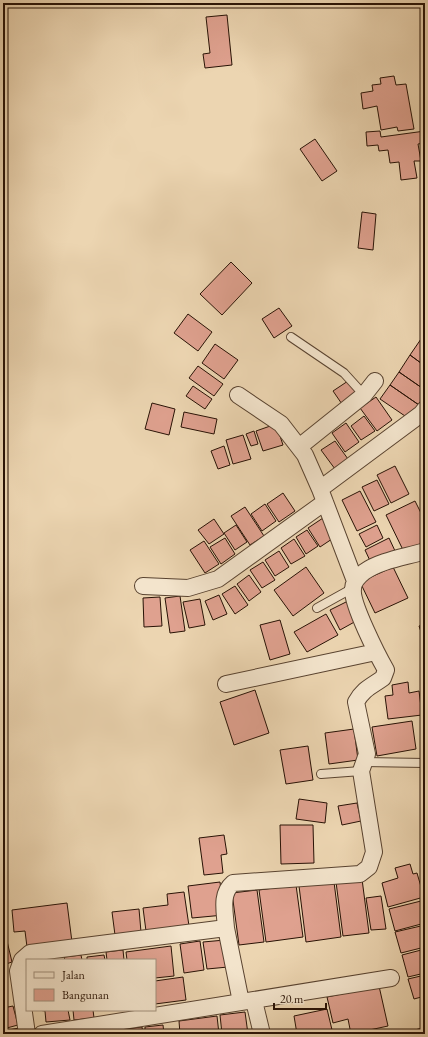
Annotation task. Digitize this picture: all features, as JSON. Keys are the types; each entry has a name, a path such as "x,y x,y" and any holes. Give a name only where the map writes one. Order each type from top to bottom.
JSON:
{"street":[{"path":"299,447 364,395 375,381"},
{"path":"238,395 281,424 305,455 322,496 354,584 353,599 376,652 386,670 385,675 380,680 368,687 356,702 367,754 363,767 374,852 373,860 369,867 360,874 233,883 228,887 224,895 226,928 248,1001 262,1034"},
{"path":"143,586 188,588 218,579 322,496 421,414 425,409"},
{"path":"354,584 364,572 375,566 425,551"},
{"path":"226,684 376,652"},
{"path":"27,1034 18,971 22,960 30,953 226,928"},
{"path":"42,1034 391,978"}],"lane":[{"path":"291,337 344,373 364,395"},
{"path":"317,608 354,584"},
{"path":"321,774 363,767 425,763"}],"building":[{"path":"227,15 232,65 205,68 203,54 210,53 206,17"},
{"path":"394,76 396,85 406,84 414,129 398,131 397,127 381,130 377,106 363,109 361,93 373,91 372,85 381,84 380,78"},
{"path":"380,131 381,137 425,131 425,143 418,144 421,161 414,161 417,178 401,180 399,162 390,163 388,150 379,151 378,145 367,146 366,132"},
{"path":"315,139 337,171 322,181 300,149"},
{"path":"362,212 376,214 373,250 358,248"},
{"path":"231,262 252,283 222,315 200,294"},
{"path":"279,308 292,326 274,338 262,319"},
{"path":"188,314 212,332 198,351 174,333"},
{"path":"421,339 425,342 425,366 410,355"},
{"path":"215,344 238,360 224,379 202,363"},
{"path":"410,355 425,366 425,390 399,372"},
{"path":"198,366 223,384 214,396 189,378"},
{"path":"399,372 425,390 425,397 419,405 390,385"},
{"path":"348,381 359,397 344,407 333,391"},
{"path":"390,385 419,405 405,416 380,399"},
{"path":"193,386 212,399 205,409 186,396"},
{"path":"376,397 392,420 377,431 360,408"},
{"path":"152,403 175,409 169,435 145,429"},
{"path":"184,412 217,419 214,434 181,427"},
{"path":"364,416 375,431 361,440 351,426"},
{"path":"346,423 359,442 345,452 332,433"},
{"path":"276,424 283,445 263,451 256,431"},
{"path":"254,431 258,444 251,446 246,434"},
{"path":"243,435 251,459 233,464 226,440"},
{"path":"335,441 348,459 335,469 321,450"},
{"path":"224,446 230,465 218,469 211,451"},
{"path":"395,466 409,494 391,503 377,475"},
{"path":"377,480 389,504 374,511 362,487"},
{"path":"360,491 376,522 357,531 342,500"},
{"path":"283,493 295,511 279,522 267,504"},
{"path":"415,501 425,521 425,542 404,552 386,515"},
{"path":"265,504 276,521 262,531 251,514"},
{"path":"245,507 264,536 250,545 231,516"},
{"path":"323,518 335,537 320,547 308,528"},
{"path":"214,519 224,534 209,544 198,530"},
{"path":"236,525 247,542 235,550 224,533"},
{"path":"377,525 383,538 366,547 359,534"},
{"path":"307,530 318,546 306,554 296,537"},
{"path":"225,538 235,554 221,564 210,547"},
{"path":"389,538 396,553 372,565 365,550"},
{"path":"294,539 305,556 291,564 281,548"},
{"path":"204,541 219,564 205,573 190,550"},
{"path":"279,551 289,567 275,576 265,560"},
{"path":"263,562 275,580 262,588 250,570"},
{"path":"306,567 324,593 293,616 274,590"},
{"path":"393,567 408,598 375,613 360,582"},
{"path":"249,575 261,592 249,601 237,584"},
{"path":"235,586 248,605 235,614 222,594"},
{"path":"219,595 227,614 213,620 205,601"},
{"path":"180,596 185,631 170,633 165,598"},
{"path":"160,597 162,626 144,627 143,598"},
{"path":"200,599 205,625 189,628 183,602"},
{"path":"348,601 358,620 340,630 330,610"},
{"path":"326,614 338,635 307,652 294,632"},
{"path":"280,620 290,654 270,660 260,625"},
{"path":"425,624 425,644 419,626"},
{"path":"408,682 409,693 419,691 422,715 388,719 385,696 393,695 392,685"},
{"path":"255,690 269,733 234,745 220,702"},
{"path":"412,721 416,749 377,756 372,727"},
{"path":"354,729 358,760 329,764 325,733"},
{"path":"308,746 313,780 286,784 280,750"},
{"path":"299,799 327,803 325,823 296,819"},
{"path":"357,803 361,821 342,825 338,806"},
{"path":"280,825 313,825 314,863 281,864"},
{"path":"224,835 227,854 221,855 223,873 204,875 199,838"},
{"path":"410,864 413,874 417,873 424,897 388,907 382,883 398,878 395,868"},
{"path":"362,879 369,933 343,936 336,882"},
{"path":"220,882 224,915 192,918 188,886"},
{"path":"334,882 341,937 306,942 299,886"},
{"path":"296,885 303,937 266,942 259,890"},
{"path":"257,890 264,942 239,945 232,893"},
{"path":"184,892 189,926 146,931 143,908 168,905 167,894"},
{"path":"381,896 386,929 371,930 366,898"},
{"path":"425,900 425,923 395,931 389,909"},
{"path":"67,903 72,942 27,947 25,931 14,932 12,910"},
{"path":"139,909 141,932 115,935 112,912"},
{"path":"425,925 425,947 401,953 395,932"},
{"path":"225,940 228,967 207,969 203,942"},
{"path":"7,941 12,962 3,965 3,942"},
{"path":"200,941 204,970 184,973 180,944"},
{"path":"171,946 174,976 156,978 156,959 127,959 126,952"},
{"path":"425,949 425,973 408,977 402,955"},
{"path":"123,950 124,959 107,959 106,952"},
{"path":"81,955 82,959 65,959 64,957"},
{"path":"104,955 105,959 87,959 87,957"},
{"path":"425,975 425,996 414,999 408,979"},
{"path":"183,977 186,1000 156,1004 156,981"},
{"path":"379,986 388,1026 351,1034 348,1019 333,1023 327,997"},
{"path":"13,1006 18,1025 3,1029 3,1008"},
{"path":"327,1009 333,1034 297,1034 294,1016"},
{"path":"45,1011 68,1011 70,1020 46,1022"},
{"path":"73,1011 93,1011 94,1018 74,1020"},
{"path":"245,1012 248,1034 222,1034 220,1015"},
{"path":"217,1016 219,1034 180,1034 179,1021"},
{"path":"163,1025 164,1034 145,1034 145,1027"},
{"path":"142,1027 143,1034 123,1034 123,1029"},
{"path":"425,1027 425,1034 416,1034 415,1030"},
{"path":"19,1028 20,1034 3,1034 3,1031"},
{"path":"120,1030 121,1034 97,1034 97,1033"},
{"path":"177,1030 178,1034 166,1034 166,1031"}]}
